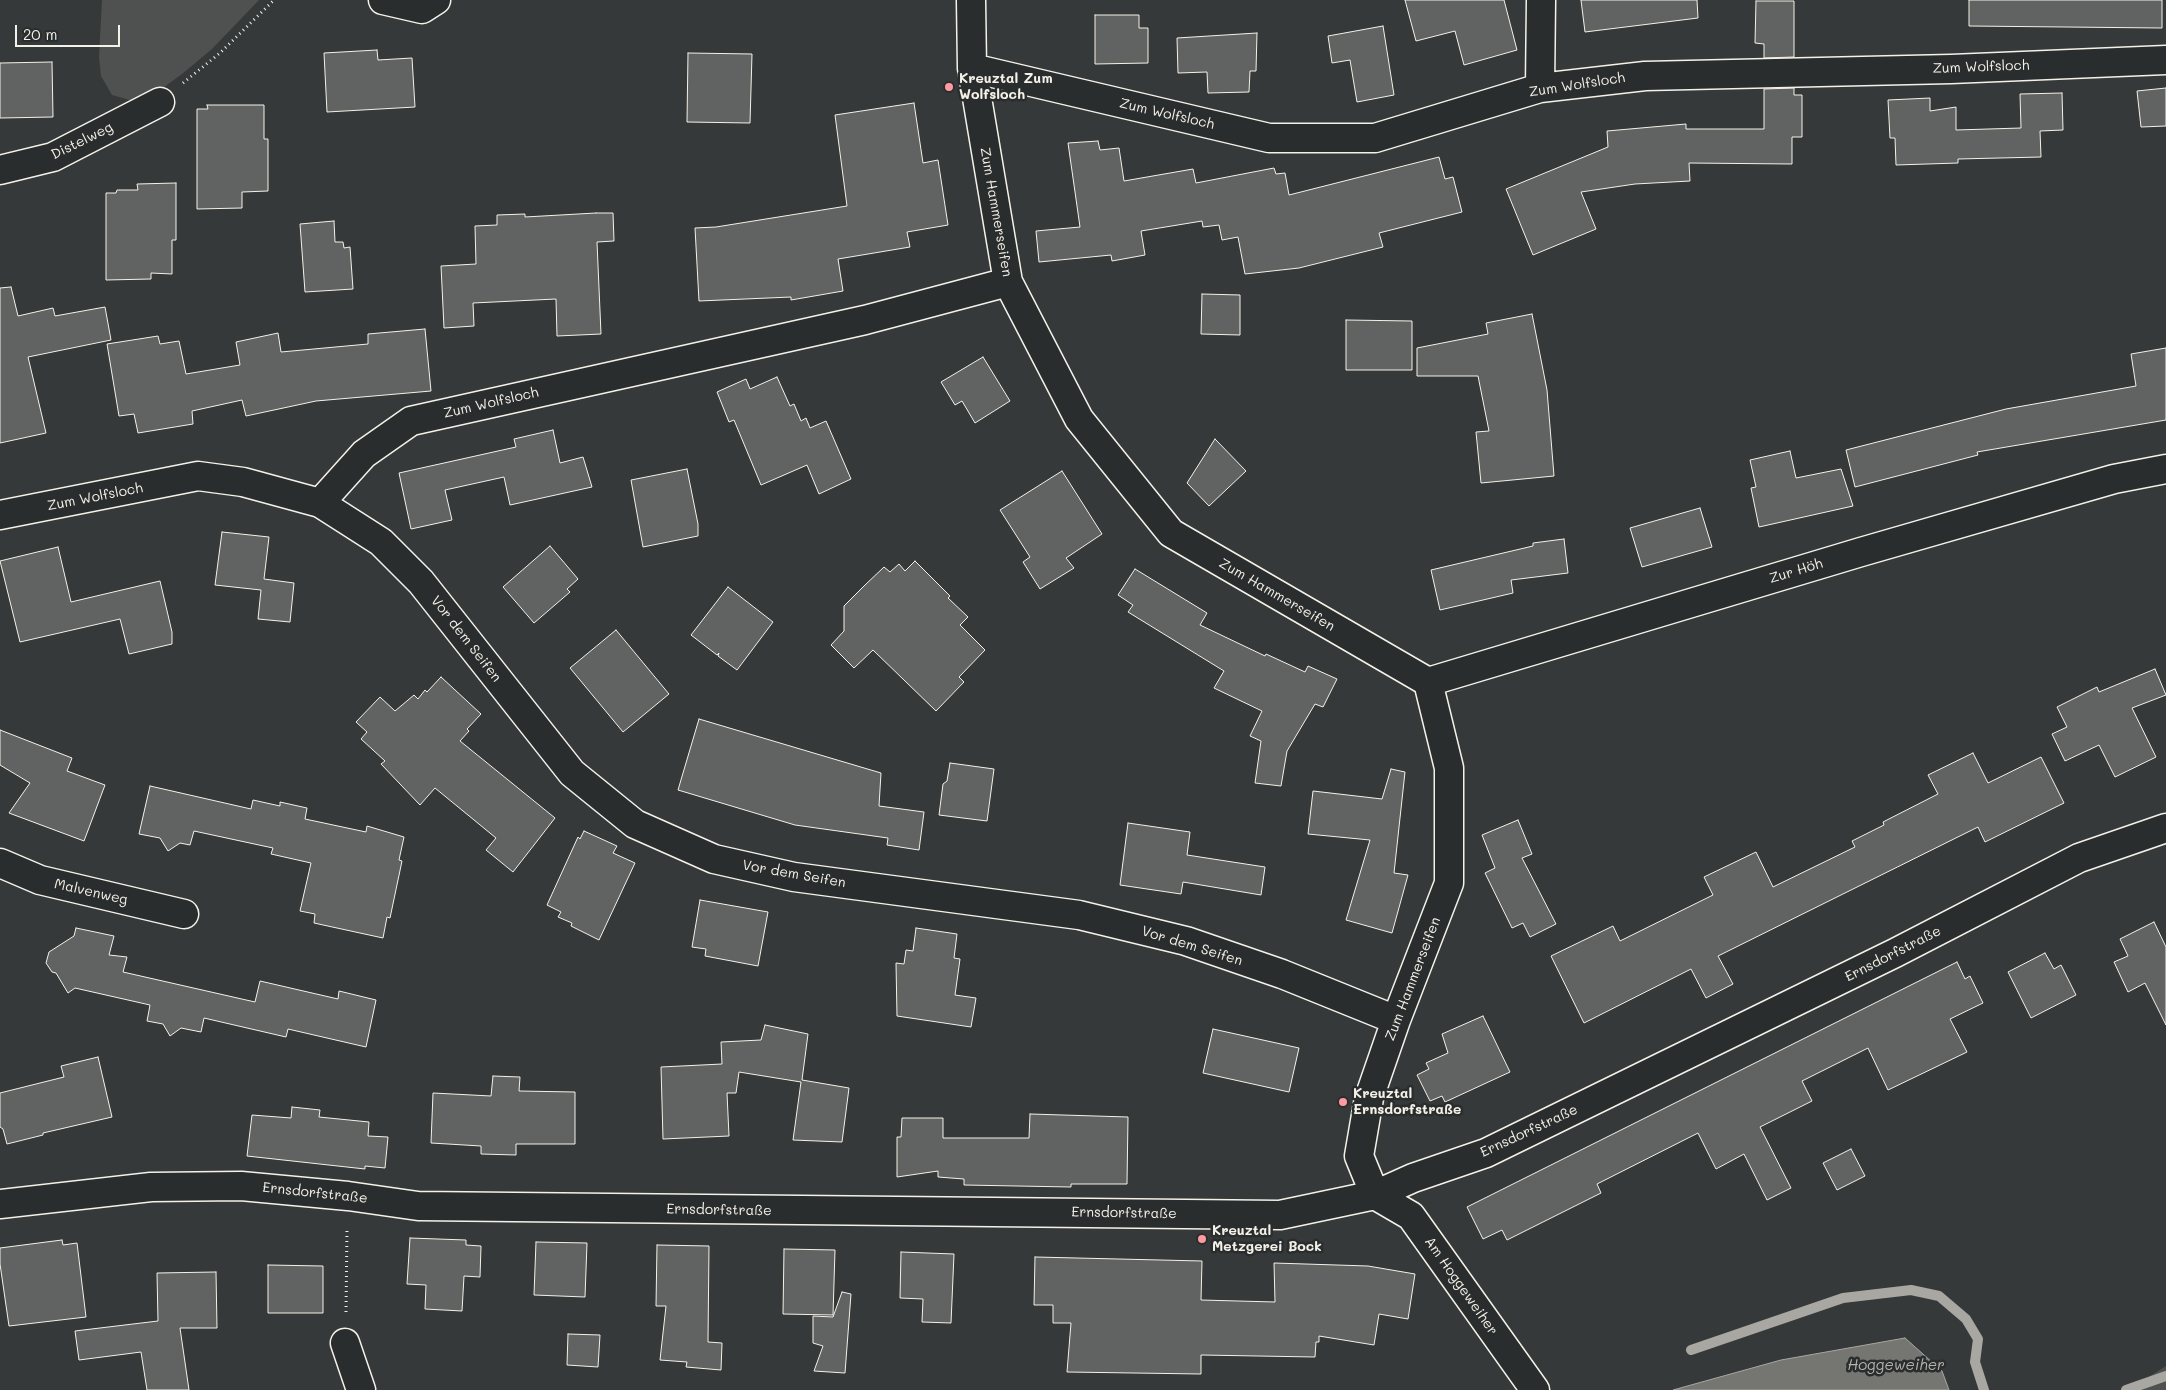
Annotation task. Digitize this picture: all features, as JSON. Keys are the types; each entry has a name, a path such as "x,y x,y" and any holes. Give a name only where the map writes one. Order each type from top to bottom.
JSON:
{"street":[{"path":"383,0 422,9 436,0"},
{"name":"Zum Hammerseifen","path":"971,0 972,68 1008,282 1079,418 1171,533 1428,682 1449,768 1449,883 1396,1020 1369,1098 1359,1156 1375,1195"},
{"path":"1540,88 1541,0"},
{"name":"Zum Wolfsloch","path":"972,68 1269,138 1375,138 1540,88 1645,76 1951,69 2166,60"},
{"name":"Distelweg","path":"0,170 53,157 160,102"},
{"name":"Zum Wolfsloch","path":"0,515 198,476 243,482 320,503 364,454 411,421 865,320 1008,282"},
{"name":"Zur Höh","path":"1428,682 1898,541 2114,479 2166,469"},
{"name":"Vor dem Seifen","path":"320,503 381,542 421,582 572,773 635,824 714,859 794,877 1079,915 1186,940 1282,974 1396,1020"},
{"name":"Ernsdorfstraße","path":"0,1204 150,1186 241,1186 348,1196 418,1206 486,1208 1280,1215 1375,1195 1413,1178 1486,1153 1895,953 2079,858 2166,828"},
{"name":"Malvenweg","path":"0,863 40,880 184,914"},
{"name":"Am Hoggeweiher","path":"1375,1195 1411,1216 1535,1390"},
{"path":"345,1342 361,1390"}],"path":[{"path":"160,102 220,53 274,0"},
{"path":"345,1342 348,1196"}],"shaded area":[{"path":"102,0 259,0 212,49 182,74 152,96 133,101 112,95 101,76 99,57"},
{"path":"2166,1366 2166,1390 2128,1390"}],"water":[{"name":"Hoggeweiher","path":"1905,1338 1942,1371 1949,1390 1673,1390 1781,1360"}],"building":[{"path":"1405,0 1504,0 1517,50 1464,65 1455,31 1416,41"},
{"path":"1581,0 1697,0 1698,18 1585,32"},
{"path":"1969,0 2162,0 2162,28 1969,26"},
{"path":"1756,1 1794,1 1794,57 1764,58 1764,44 1755,43"},
{"path":"1095,15 1139,15 1139,28 1148,28 1148,63 1095,64"},
{"path":"1383,26 1394,95 1357,102 1350,60 1332,63 1328,36"},
{"path":"1257,33 1256,71 1250,71 1249,92 1208,93 1207,72 1178,73 1177,38"},
{"path":"377,50 378,60 412,58 415,107 327,112 324,53"},
{"path":"688,53 752,54 750,123 687,122"},
{"path":"52,62 53,117 0,118 0,63"},
{"path":"1794,88 1794,95 1802,95 1802,137 1792,137 1792,164 1689,163 1690,181 1635,184 1581,192 1596,229 1533,255 1506,189 1608,147 1607,131 1686,124 1686,129 1764,129 1764,89"},
{"path":"2166,88 2166,126 2141,127 2137,91"},
{"path":"2062,93 2063,130 2040,131 2041,157 1958,159 1958,163 1896,165 1895,138 1890,138 1888,100 1930,98 1930,111 1956,107 1956,130 2021,128 2020,94"},
{"path":"914,103 923,163 938,160 948,225 907,232 910,247 838,259 843,291 791,300 791,297 699,301 695,228 716,227 847,206 835,115"},
{"path":"207,105 264,105 264,139 268,139 268,191 242,192 242,208 197,209 197,109 208,109"},
{"path":"1098,141 1100,150 1119,148 1124,181 1193,169 1196,183 1274,168 1276,174 1285,173 1289,195 1439,157 1445,179 1453,177 1462,212 1379,233 1383,247 1299,268 1245,274 1238,237 1222,240 1219,225 1203,227 1202,221 1141,231 1145,255 1112,261 1111,255 1039,262 1036,231 1080,227 1068,143"},
{"path":"176,183 176,240 172,240 172,274 151,273 151,279 106,280 106,193 116,193 117,190 138,190 137,184"},
{"path":"613,213 614,241 597,242 601,334 557,336 556,299 473,303 474,326 444,328 441,266 476,264 475,226 497,225 497,215 525,214 525,217"},
{"path":"334,221 335,242 343,242 344,248 350,247 353,289 305,292 300,224"},
{"path":"11,287 18,316 53,308 55,316 105,307 111,340 28,357 46,433 0,443 0,288"},
{"path":"1202,294 1240,295 1240,335 1201,334"},
{"path":"1532,314 1547,390 1554,476 1481,483 1476,432 1489,431 1478,376 1417,376 1417,348 1488,334 1486,323"},
{"path":"1346,320 1412,321 1412,370 1346,370"},
{"path":"425,329 431,391 316,401 246,416 242,400 192,411 193,424 138,433 134,414 119,416 107,344 158,336 160,344 179,341 186,374 240,365 236,342 278,333 281,352 368,344 368,334"},
{"path":"2166,348 2166,420 1977,452 1978,455 1855,487 1846,450 2006,409 2136,386 2131,354"},
{"path":"983,357 1010,401 975,423 962,401 955,405 941,382"},
{"path":"777,377 790,406 794,404 801,421 806,418 810,428 826,421 851,479 819,494 807,465 761,485 734,420 729,422 717,392 746,379 750,389"},
{"path":"553,430 560,463 583,457 592,487 510,505 504,477 445,490 452,520 411,529 399,473 516,447 514,439"},
{"path":"1215,439 1246,471 1209,506 1187,483"},
{"path":"1790,451 1796,478 1841,469 1853,506 1759,527 1751,488 1756,487 1750,460"},
{"path":"687,469 698,524 698,536 643,547 631,480"},
{"path":"1062,471 1102,534 1066,558 1074,568 1040,589 1023,562 1030,557 1000,510"},
{"path":"1700,508 1712,547 1642,567 1630,528"},
{"path":"222,532 269,537 264,579 294,583 290,622 258,619 261,590 215,585"},
{"path":"1564,539 1568,573 1511,580 1513,593 1440,610 1431,570 1533,546 1533,543"},
{"path":"550,546 578,579 567,589 570,592 534,623 503,587"},
{"path":"58,547 71,602 160,581 172,632 172,644 129,654 120,619 20,642 0,561"},
{"path":"915,561 968,617 960,625 985,650 959,677 964,682 936,711 873,650 854,668 831,645 844,631 844,606 864,586 884,567 890,572 899,564 905,571"},
{"path":"1135,569 1207,613 1200,625 1265,656 1266,654 1305,672 1308,666 1337,679 1323,707 1315,704 1287,751 1281,786 1255,783 1261,741 1250,736 1262,711 1214,688 1224,671 1128,612 1133,605 1118,595"},
{"path":"728,587 773,622 737,670 718,656 719,653 717,655 691,635"},
{"path":"616,630 669,694 623,732 570,668"},
{"path":"2155,669 2166,695 2132,708 2156,757 2115,777 2099,745 2065,761 2052,734 2067,727 2057,707 2097,687 2099,692"},
{"path":"441,677 481,714 467,729 469,731 460,741 555,818 513,872 486,850 496,838 435,788 420,805 381,764 385,761 361,739 367,732 356,722 380,697 395,711 414,695 418,699 425,690 427,692"},
{"path":"699,719 881,773 879,806 924,812 919,850 887,845 888,838 795,825 678,790"},
{"path":"0,730 72,758 67,771 105,785 84,841 9,813 30,783 0,765"},
{"path":"1973,753 1988,783 2041,757 2064,803 1985,842 1978,827 1718,956 1733,984 1706,998 1691,969 1584,1023 1551,956 1613,926 1620,941 1713,895 1704,877 1756,852 1773,887 1855,847 1852,841 1884,825 1883,822 1938,794 1928,775"},
{"path":"950,763 994,769 987,821 939,815 943,784 947,781"},
{"path":"1391,769 1405,772 1394,873 1408,875 1392,933 1346,920 1370,840 1308,834 1313,791 1382,799"},
{"path":"150,786 251,809 253,800 280,806 280,802 307,808 305,819 366,832 367,826 404,837 399,860 402,861 390,918 387,917 383,938 314,923 315,914 300,911 311,863 271,854 273,848 194,831 190,845 180,843 168,851 160,838 139,834"},
{"path":"1518,820 1532,854 1522,858 1556,924 1530,937 1523,923 1512,928 1485,873 1495,868 1482,835"},
{"path":"1128,823 1190,832 1187,855 1265,867 1261,895 1183,882 1181,894 1120,885"},
{"path":"584,831 617,846 613,853 635,863 599,940 571,926 572,923 558,917 561,912 547,905 578,837 580,839"},
{"path":"700,900 768,912 758,966 705,956 706,949 692,947"},
{"path":"2154,922 2166,947 2166,1025 2145,983 2128,992 2114,962 2128,956 2120,939"},
{"path":"76,928 114,936 109,955 127,957 123,972 255,1002 260,981 338,999 339,991 376,1000 366,1047 288,1029 286,1037 204,1018 201,1032 181,1028 170,1036 163,1024 147,1021 150,1005 75,988 68,993 56,973 52,972 46,963 49,952 74,936"},
{"path":"916,928 957,934 954,958 960,959 955,995 976,998 971,1027 897,1016 896,963 904,964 906,950 913,951"},
{"path":"2045,953 2054,969 2061,965 2076,995 2031,1018 2008,972"},
{"path":"1957,962 1965,979 1970,976 1983,1003 1950,1019 1967,1052 1888,1090 1868,1048 1802,1081 1812,1101 1760,1127 1791,1188 1767,1200 1744,1154 1716,1169 1698,1133 1597,1184 1601,1193 1507,1240 1502,1230 1483,1239 1467,1207"},
{"path":"1483,1016 1510,1072 1445,1102 1442,1096 1430,1101 1417,1075 1429,1069 1426,1063 1448,1053 1442,1034"},
{"path":"765,1025 808,1034 802,1080 849,1088 842,1142 793,1140 801,1082 739,1072 736,1093 727,1093 729,1136 663,1139 661,1067 722,1064 721,1042 761,1040"},
{"path":"1213,1029 1299,1048 1289,1092 1203,1073"},
{"path":"98,1057 112,1117 43,1133 43,1135 7,1144 3,1129 0,1127 0,1093 64,1077 61,1066"},
{"path":"493,1076 520,1077 519,1091 575,1092 575,1144 516,1144 516,1155 481,1154 481,1146 431,1143 433,1093 491,1096"},
{"path":"292,1107 320,1110 319,1117 369,1122 368,1136 388,1137 385,1168 365,1166 365,1169 247,1156 252,1115 291,1118"},
{"path":"1030,1114 1128,1117 1127,1184 1071,1184 1071,1187 964,1185 964,1179 938,1177 938,1171 897,1177 897,1137 901,1137 902,1118 943,1118 943,1138 1029,1138"},
{"path":"1851,1149 1865,1176 1837,1190 1823,1163"},
{"path":"410,1238 466,1240 466,1245 481,1246 480,1277 464,1276 462,1311 425,1309 426,1285 407,1284"},
{"path":"62,1240 63,1245 77,1243 86,1317 9,1326 0,1264 0,1248"},
{"path":"536,1242 587,1243 585,1297 534,1295"},
{"path":"657,1245 709,1246 708,1342 722,1343 721,1370 686,1367 687,1362 660,1360 666,1306 656,1306"},
{"path":"784,1249 835,1250 833,1315 783,1314"},
{"path":"901,1252 954,1254 951,1323 922,1322 923,1299 900,1298"},
{"path":"1035,1257 1202,1261 1201,1300 1275,1302 1274,1263 1368,1266 1415,1274 1408,1319 1379,1314 1374,1345 1319,1336 1319,1342 1316,1342 1315,1357 1201,1355 1201,1374 1067,1372 1071,1323 1053,1323 1053,1305 1034,1305"},
{"path":"268,1265 323,1266 323,1313 268,1313"},
{"path":"216,1272 217,1328 180,1328 189,1390 147,1390 141,1352 79,1360 75,1331 158,1321 157,1273"},
{"path":"842,1292 851,1294 845,1373 814,1371 823,1346 813,1343 813,1316 833,1317"},
{"path":"568,1334 600,1335 598,1367 567,1365"}],"waterway":[{"path":"1691,1350 1843,1298 1911,1290 1939,1296 1966,1319 1978,1339 1975,1362 1984,1390"},
{"path":"2126,1390 2166,1376"}],"place":[{"name":"Kreuztal Zum Wolfsloch","path":"949,87"},
{"name":"Kreuztal Ernsdorfstraße","path":"1343,1102"},
{"name":"Kreuztal Metzgerei Bock","path":"1202,1239"}]}
